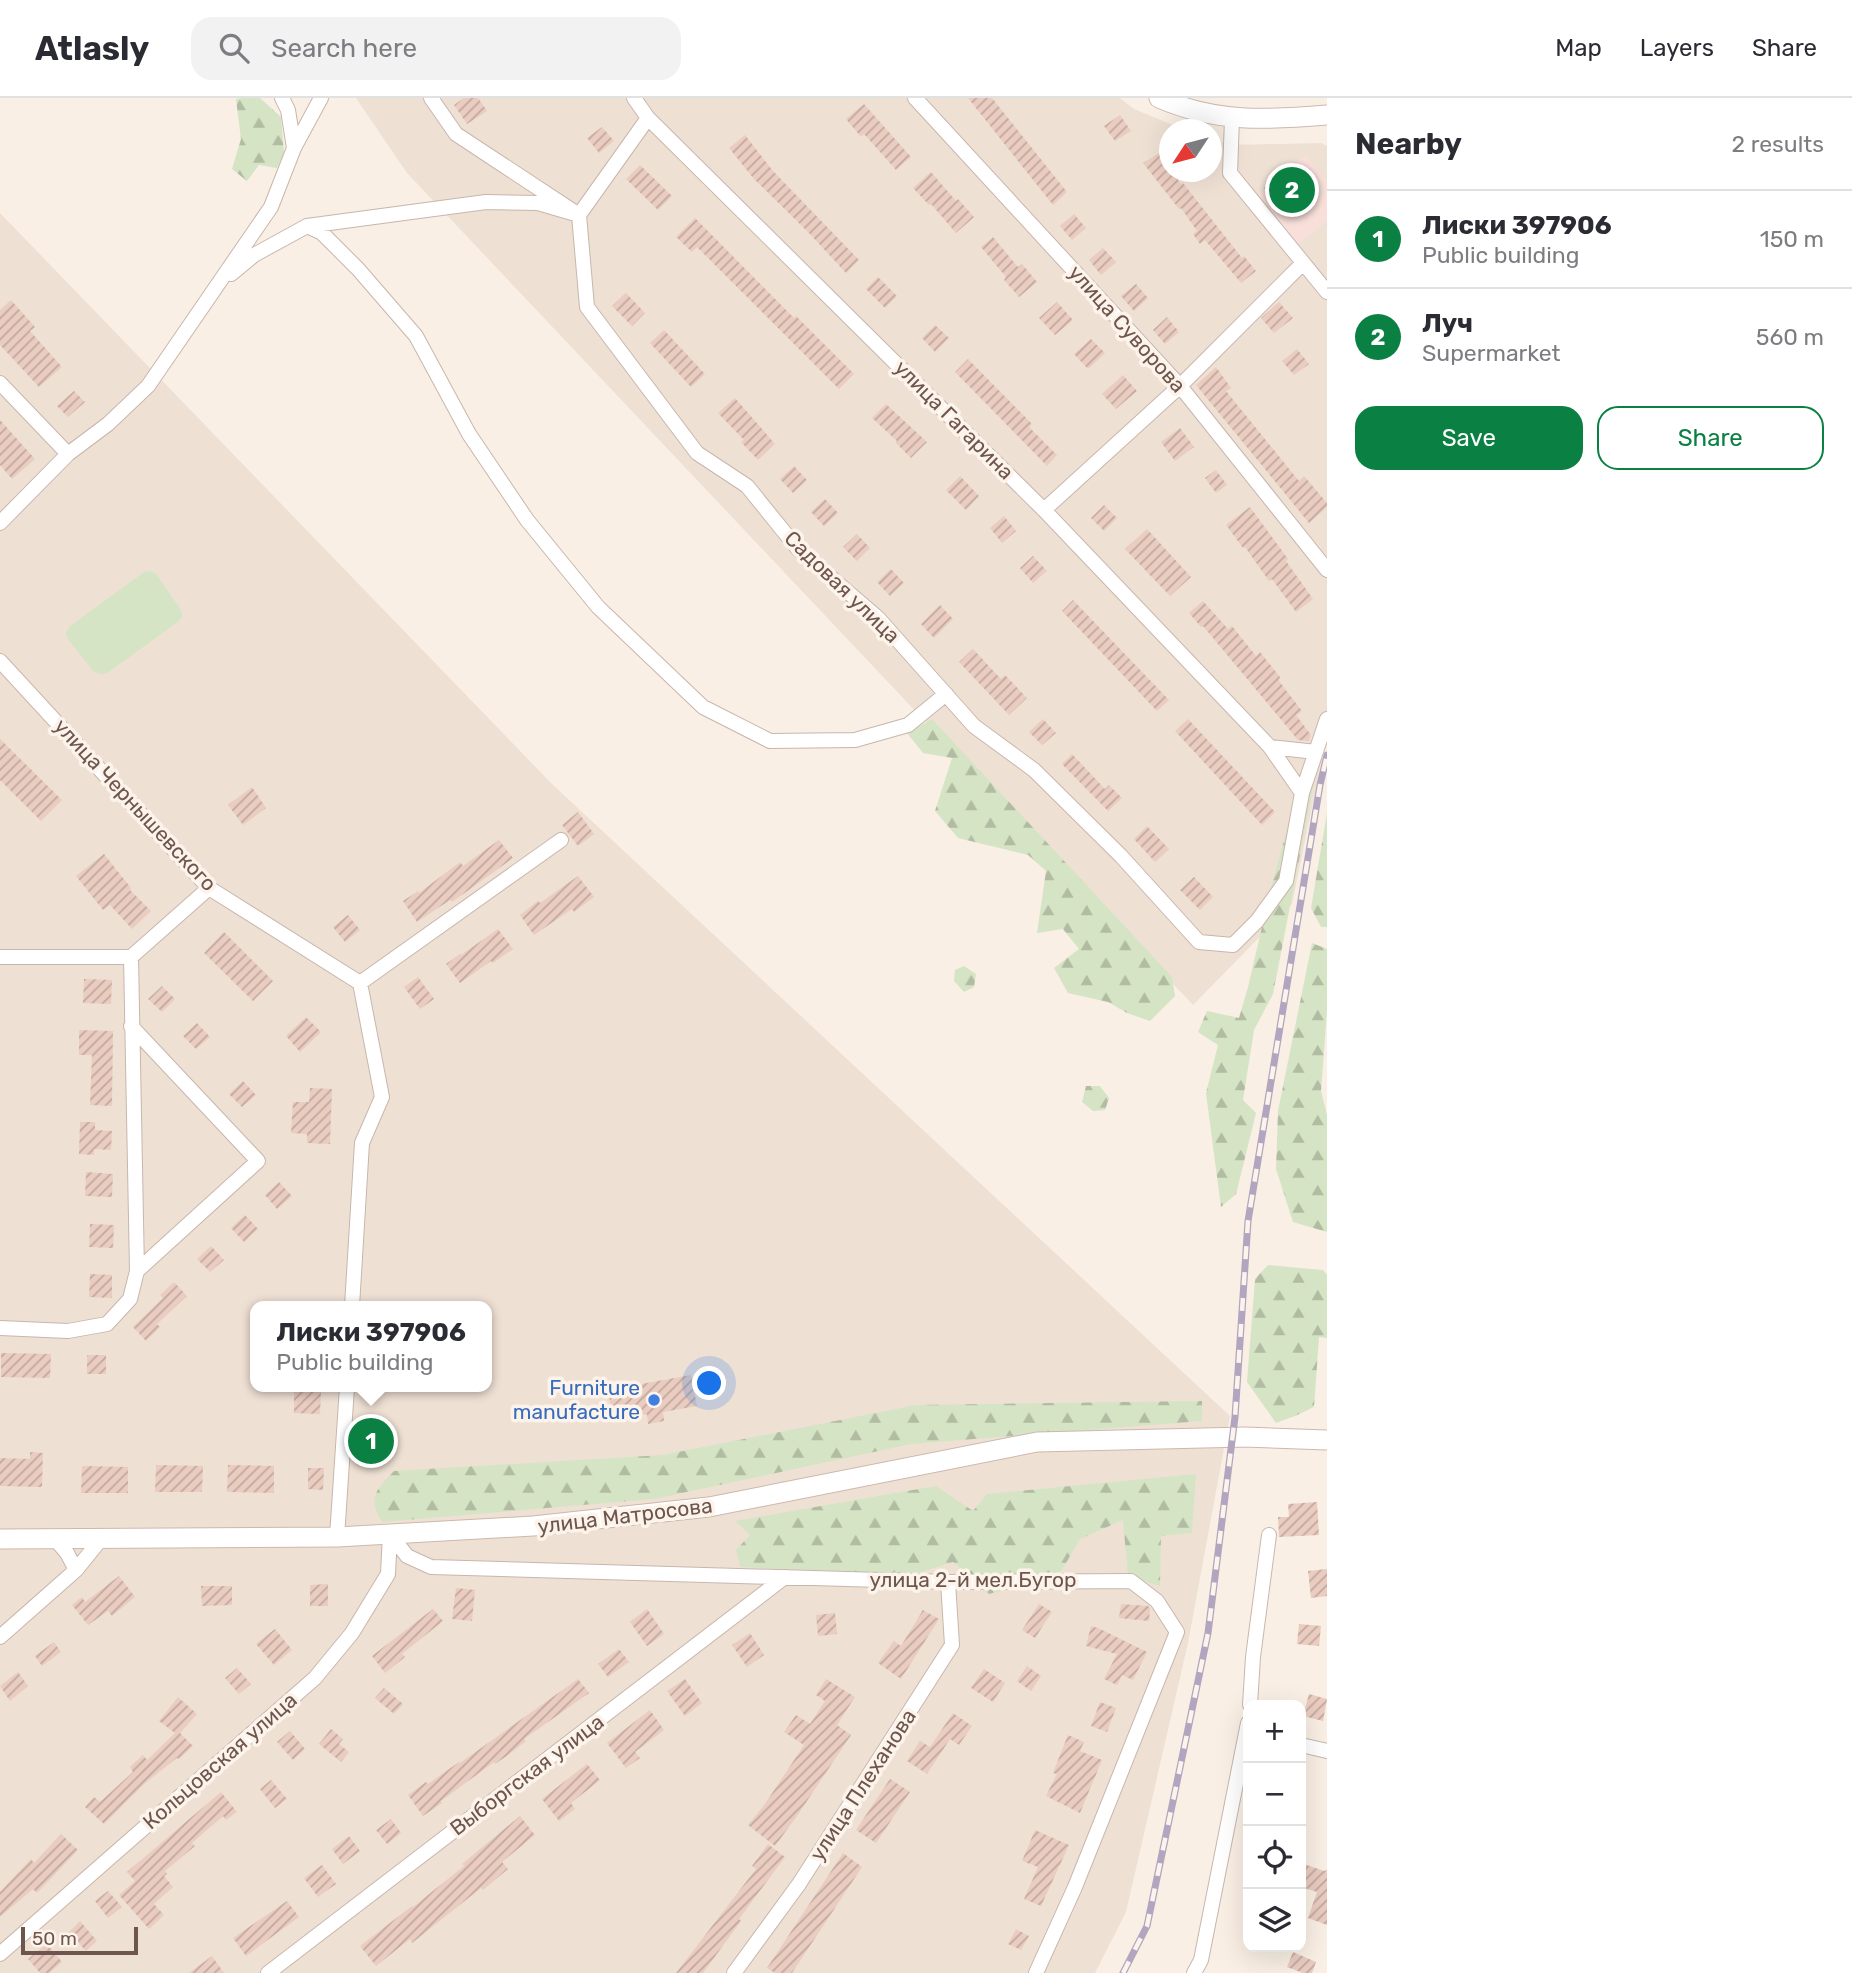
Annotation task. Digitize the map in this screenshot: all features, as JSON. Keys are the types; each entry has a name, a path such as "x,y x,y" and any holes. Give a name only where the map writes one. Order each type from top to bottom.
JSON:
{"main road":[{"path":"1159,98 1210,115 1232,118 1274,120 1327,115"},
{"name":"улица Матросова","path":"0,1539 337,1536 533,1527 709,1507 1037,1442 1245,1437 1327,1440"}],"street":[{"path":"282,98 288,110 294,148"},
{"path":"0,523 68,454 108,424 148,386 271,206 294,148 321,98"},
{"path":"431,98 456,134 579,215"},
{"name":"улица Гагарина","path":"634,98 648,118 1044,510 1270,747 1302,793"},
{"name":"улица Суворова","path":"915,98 1180,386 1327,570"},
{"path":"579,215 648,118"},
{"path":"1232,118 1230,173 1327,292"},
{"path":"219,283 254,255 307,226 486,202 538,203 579,215"},
{"name":"Садовая улица","path":"579,215 587,307 697,453 747,486 798,550 878,618 974,726 1034,770 1121,856 1199,942 1233,945 1257,920 1286,881 1302,793"},
{"path":"307,226 322,233 358,269 416,336 469,434 527,520 590,598 703,708 770,740 855,740 908,725 946,694"},
{"path":"1044,510 1180,386 1303,263"},
{"path":"0,383 68,454"},
{"name":"улица Чернышевского","path":"0,661 209,888 360,983"},
{"path":"1302,793 1327,719"},
{"path":"1270,747 1316,752"},
{"path":"352,1301 362,1143 382,1097 360,983 561,840"},
{"path":"0,957 131,957 209,888"},
{"path":"0,1328 68,1331 107,1324 130,1299 137,1271 131,957"},
{"path":"131,1026 258,1161 137,1271"},
{"path":"337,1536 346,1392"},
{"name":"улица 2-й мел.Бугор","path":"390,1534 407,1556 431,1567 948,1583 1131,1581 1157,1601 1177,1632 1075,1887 1036,1973"},
{"name":"Кольцовская улица","path":"0,1954 315,1678 352,1633 388,1574 390,1534"},
{"path":"1250,1700 1253,1657 1269,1535"},
{"path":"55,1539 76,1570"},
{"path":"0,1637 76,1570 101,1539"},
{"name":"Выборгская улица","path":"268,1973 785,1577"},
{"name":"улица Плеханова","path":"734,1973 799,1884 952,1645 948,1583"},
{"path":"1306,1746 1327,1751"},
{"path":"1194,1973 1201,1960 1243,1756"}],"shaded area":[{"path":"356,98 1120,98 1134,109 1159,119 1159,182 1222,182 1222,142 1231,145 1321,143 1327,146 1327,734 1292,904 1193,1005 407,173"},
{"path":"1305,155 1327,181 1327,221 1297,245 1257,196 1264,187"},
{"path":"0,213 552,784 1230,1416 1188,1643 1126,1912 1095,1973 0,1973"}],"green space":[{"path":"260,98 281,117 284,153 277,168 259,165 247,181 232,169 241,139 236,99"},
{"path":"144,572 156,574 181,610 182,616 179,621 107,673 94,672 67,638 69,627"},
{"path":"932,719 1172,977 1175,996 1150,1021 1127,1013 1108,1002 1068,993 1054,968 1079,949 1063,929 1037,933 1046,871 1028,855 958,838 935,811 952,758 923,753 907,733"},
{"path":"1305,763 1317,767 1273,994 1254,1030 1243,1100 1256,1113 1236,1194 1221,1207 1206,1093 1218,1045 1198,1032 1207,1011 1239,1018"},
{"path":"1327,813 1327,927 1321,927 1311,908"},
{"path":"1312,943 1327,949 1327,1010 1321,1091 1327,1115 1327,1232 1293,1222 1276,1169 1278,1111"},
{"path":"964,966 976,974 974,987 964,992 954,981 955,970"},
{"path":"1086,1086 1100,1086 1109,1098 1105,1110 1093,1111 1082,1102"},
{"path":"1268,1265 1323,1270 1327,1275 1327,1338 1319,1337 1314,1407 1276,1423 1247,1382 1255,1279"},
{"path":"1202,1401 1202,1421 911,1444 654,1499 382,1522 374,1500 378,1489 394,1471 663,1455 916,1405"},
{"path":"1196,1474 1192,1533 1161,1536 1160,1586 1128,1576 1123,1520 1080,1539 1059,1575 989,1594 953,1562 914,1574 740,1567 736,1550 750,1535 735,1521 936,1486 973,1511 987,1494"}],"building":[{"path":"464,98 478,98 487,111 467,124 454,105"},
{"path":"968,98 992,98 1067,192 1053,205"},
{"path":"864,104 911,157 896,170 864,134 861,137 846,119"},
{"path":"1120,115 1131,131 1115,141 1104,126"},
{"path":"602,127 614,141 599,153 587,138"},
{"path":"745,135 773,171 859,260 846,273 754,179 729,148"},
{"path":"1159,153 1159,182 1183,183 1242,258 1244,256 1256,271 1241,283 1205,240 1200,244 1193,234 1197,231 1181,208 1179,209 1143,163"},
{"path":"1296,162 1319,191 1288,217 1264,188"},
{"path":"640,165 672,196 658,210 626,179"},
{"path":"931,172 974,217 956,233 913,188"},
{"path":"1074,214 1086,228 1072,240 1060,226"},
{"path":"695,218 854,374 839,389 697,247 692,252 676,237"},
{"path":"993,237 1018,267 1022,264 1037,282 1019,297 981,247"},
{"path":"1103,248 1116,262 1101,275 1089,260"},
{"path":"878,277 897,296 885,308 866,289"},
{"path":"1136,284 1148,298 1134,311 1121,296"},
{"path":"626,293 645,313 632,326 612,306"},
{"path":"11,300 35,327 30,331 62,367 39,387 0,345 0,310"},
{"path":"1057,302 1073,320 1055,335 1039,318"},
{"path":"1279,302 1293,318 1274,333 1261,318"},
{"path":"1167,317 1179,332 1165,344 1153,330"},
{"path":"935,325 949,338 935,352 922,338"},
{"path":"664,330 705,374 691,387 650,343"},
{"path":"1091,339 1105,353 1088,369 1074,354"},
{"path":"1297,349 1309,364 1294,375 1282,361"},
{"path":"968,359 1032,424 1029,427 1057,455 1047,466 955,372"},
{"path":"1216,367 1231,388 1226,391 1299,481 1304,476 1327,503 1327,507 1309,523 1196,385"},
{"path":"1123,375 1137,391 1116,409 1102,394"},
{"path":"74,391 85,402 68,417 57,406"},
{"path":"735,398 775,444 758,460 741,442 744,440 718,413"},
{"path":"886,404 927,442 911,458 872,418"},
{"path":"0,420 35,459 12,479 0,465"},
{"path":"1180,428 1194,447 1175,461 1161,442"},
{"path":"794,466 807,480 793,493 780,479"},
{"path":"1216,470 1227,485 1216,493 1205,478"},
{"path":"960,476 979,496 966,510 946,490"},
{"path":"825,499 838,513 824,526 811,512"},
{"path":"1104,505 1117,518 1104,531 1091,518"},
{"path":"1250,507 1313,599 1296,612 1226,525"},
{"path":"1004,516 1016,531 1002,543 990,528"},
{"path":"1147,529 1191,577 1170,596 1125,549"},
{"path":"857,534 870,548 857,561 843,547"},
{"path":"1033,556 1047,571 1033,583 1020,568"},
{"path":"891,569 904,583 890,596 877,582"},
{"path":"1073,600 1169,700 1157,711 1062,611"},
{"path":"1203,601 1228,629 1232,626 1256,656 1260,652 1280,677 1279,681 1302,711 1296,715 1311,735 1309,741 1298,740 1203,626 1189,613"},
{"path":"940,605 953,619 934,638 921,624"},
{"path":"973,649 1001,679 1005,675 1027,698 1009,715 959,662"},
{"path":"1043,719 1056,733 1042,745 1029,732"},
{"path":"1188,719 1275,812 1262,825 1175,731"},
{"path":"0,739 62,800 41,821 0,780"},
{"path":"1072,754 1105,789 1109,785 1122,798 1108,811 1062,764"},
{"path":"252,787 266,808 243,825 228,805"},
{"path":"578,812 594,834 578,846 562,825"},
{"path":"1147,826 1169,849 1155,862 1134,839"},
{"path":"499,840 513,858 452,902 450,900 417,922 403,901 418,891 419,893 460,862 463,866"},
{"path":"104,854 130,890 151,911 132,929 110,905 103,910 76,876"},
{"path":"578,876 594,897 534,935 520,915"},
{"path":"1194,877 1213,897 1200,910 1180,890"},
{"path":"348,915 360,930 345,942 333,927"},
{"path":"498,929 513,949 460,983 446,964"},
{"path":"224,932 273,981 253,1001 204,953"},
{"path":"418,977 434,999 420,1009 404,987"},
{"path":"84,979 112,980 111,1004 83,1003"},
{"path":"162,986 175,999 162,1012 148,999"},
{"path":"306,1017 321,1032 300,1052 286,1036"},
{"path":"197,1023 210,1037 196,1049 183,1036"},
{"path":"79,1030 113,1031 112,1106 90,1105 92,1055 79,1055"},
{"path":"243,1081 256,1095 242,1107 229,1094"},
{"path":"310,1088 332,1089 330,1144 307,1143 307,1134 291,1133 293,1102 309,1102"},
{"path":"80,1122 95,1122 95,1130 112,1131 111,1150 94,1149 94,1155 79,1154"},
{"path":"86,1172 113,1174 112,1197 85,1196"},
{"path":"279,1182 292,1196 277,1209 265,1195"},
{"path":"245,1215 258,1229 244,1242 231,1228"},
{"path":"90,1224 114,1225 113,1248 89,1247"},
{"path":"211,1246 224,1260 210,1272 197,1259"},
{"path":"90,1274 112,1275 112,1298 89,1297"},
{"path":"174,1282 187,1296 157,1324 160,1327 146,1341 133,1327 163,1298 160,1295"},
{"path":"1,1353 51,1354 50,1378 1,1377"},
{"path":"87,1355 106,1355 106,1374 87,1374"},
{"path":"691,1375 697,1406 663,1412 664,1421 648,1424 647,1414 613,1420 608,1390"},
{"path":"294,1392 321,1392 320,1414 294,1413"},
{"path":"367,1429 395,1430 395,1450 367,1450"},
{"path":"30,1452 43,1453 42,1487 0,1486 0,1458 30,1459"},
{"path":"156,1465 203,1466 202,1492 155,1492"},
{"path":"228,1465 274,1466 274,1493 227,1492"},
{"path":"82,1466 128,1467 128,1493 81,1493"},
{"path":"308,1468 324,1468 323,1490 308,1489"},
{"path":"1317,1502 1319,1535 1279,1537 1278,1517 1289,1517 1288,1504"},
{"path":"1327,1569 1327,1596 1311,1598 1308,1571"},
{"path":"119,1576 135,1597 112,1616 108,1611 88,1625 72,1605 82,1597 85,1602"},
{"path":"328,1584 328,1606 310,1606 310,1585"},
{"path":"201,1586 232,1586 232,1605 202,1606"},
{"path":"456,1588 475,1590 472,1621 452,1619"},
{"path":"1039,1604 1052,1612 1035,1638 1022,1630"},
{"path":"1121,1604 1148,1606 1149,1621 1119,1618"},
{"path":"433,1609 443,1621 402,1654 405,1657 385,1673 372,1656"},
{"path":"647,1609 664,1634 647,1646 630,1622"},
{"path":"923,1610 939,1619 901,1679 878,1663 894,1641 901,1646"},
{"path":"835,1613 837,1634 818,1636 816,1615"},
{"path":"1299,1624 1321,1626 1319,1646 1297,1644"},
{"path":"1091,1626 1147,1652 1133,1680 1122,1675 1117,1685 1104,1679 1117,1654 1086,1646"},
{"path":"275,1629 292,1650 274,1665 256,1644"},
{"path":"750,1633 764,1655 747,1667 732,1645"},
{"path":"54,1642 61,1652 42,1666 35,1656"},
{"path":"619,1649 629,1662 608,1677 598,1664"},
{"path":"1027,1666 1041,1676 1031,1691 1017,1681"},
{"path":"237,1668 251,1684 239,1694 225,1678"},
{"path":"984,1669 1005,1683 993,1702 971,1688"},
{"path":"18,1672 28,1686 10,1701 0,1686"},
{"path":"578,1679 589,1693 423,1816 408,1795 460,1763"},
{"path":"685,1679 702,1703 685,1716 667,1691"},
{"path":"826,1679 855,1697 837,1725 851,1735 775,1846 748,1825 804,1745 784,1732 796,1715 810,1724 825,1701 816,1695"},
{"path":"384,1688 403,1704 394,1714 375,1698"},
{"path":"1309,1694 1327,1699 1323,1721 1306,1717"},
{"path":"178,1697 197,1714 180,1733 193,1746 144,1784 104,1824 85,1807 94,1797 100,1802 133,1772 130,1767 143,1755 147,1760 175,1733 159,1721"},
{"path":"1100,1702 1116,1708 1107,1732 1091,1726"},
{"path":"650,1710 664,1730 635,1752 640,1758 626,1768 607,1743"},
{"path":"953,1713 972,1726 959,1745 950,1739 927,1774 907,1761 920,1741 930,1747"},
{"path":"331,1729 343,1739 339,1744 349,1752 341,1762 319,1744"},
{"path":"290,1731 305,1749 293,1760 277,1742"},
{"path":"1068,1735 1084,1742 1080,1751 1102,1760 1080,1813 1046,1796 1057,1774 1053,1773"},
{"path":"587,1764 600,1780 571,1803 575,1809 559,1821 542,1799"},
{"path":"890,1779 910,1792 876,1843 856,1830"},
{"path":"271,1780 287,1799 275,1808 260,1789"},
{"path":"221,1792 237,1812 226,1820 223,1816 192,1843 195,1846 165,1871 167,1874 164,1876 173,1887 154,1904 164,1915 149,1929 119,1895 135,1881 127,1872"},
{"path":"520,1816 535,1835 502,1862 508,1869 412,1943 410,1939 376,1966 360,1946 464,1866 462,1864"},
{"path":"391,1819 401,1833 387,1844 376,1830"},
{"path":"1035,1830 1069,1845 1041,1906 1024,1899 1038,1867 1022,1861"},
{"path":"61,1834 78,1850 37,1893 33,1889 0,1917 0,1892 31,1859 34,1863"},
{"path":"349,1836 360,1851 343,1864 332,1849"},
{"path":"768,1844 785,1857 739,1919 741,1921 703,1973 676,1973 756,1869 752,1866"},
{"path":"843,1853 862,1867 792,1973 775,1973 767,1968"},
{"path":"322,1865 336,1884 318,1897 304,1878"},
{"path":"1306,1865 1327,1870 1327,1925 1308,1918 1317,1892 1306,1889"},
{"path":"108,1891 122,1907 108,1918 95,1901"},
{"path":"287,1901 299,1917 246,1956 233,1938"},
{"path":"80,1921 97,1941 86,1951 69,1932"},
{"path":"1016,1929 1029,1936 1021,1950 1008,1944"},
{"path":"47,1944 62,1962 49,1973 40,1973 28,1959"},
{"path":"1293,1952 1316,1962 1312,1973 1303,1973 1287,1967"},
{"path":"212,1956 224,1973 189,1973"}],"railway":[{"path":"1123,1973 1147,1926 1208,1633 1235,1417 1248,1221 1327,755"}],"place":[{"name":"Луч","path":"1292,190"},
{"name":"Furniture manufacture","path":"654,1400"},
{"name":"Лиски 397906","path":"371,1441"}]}
